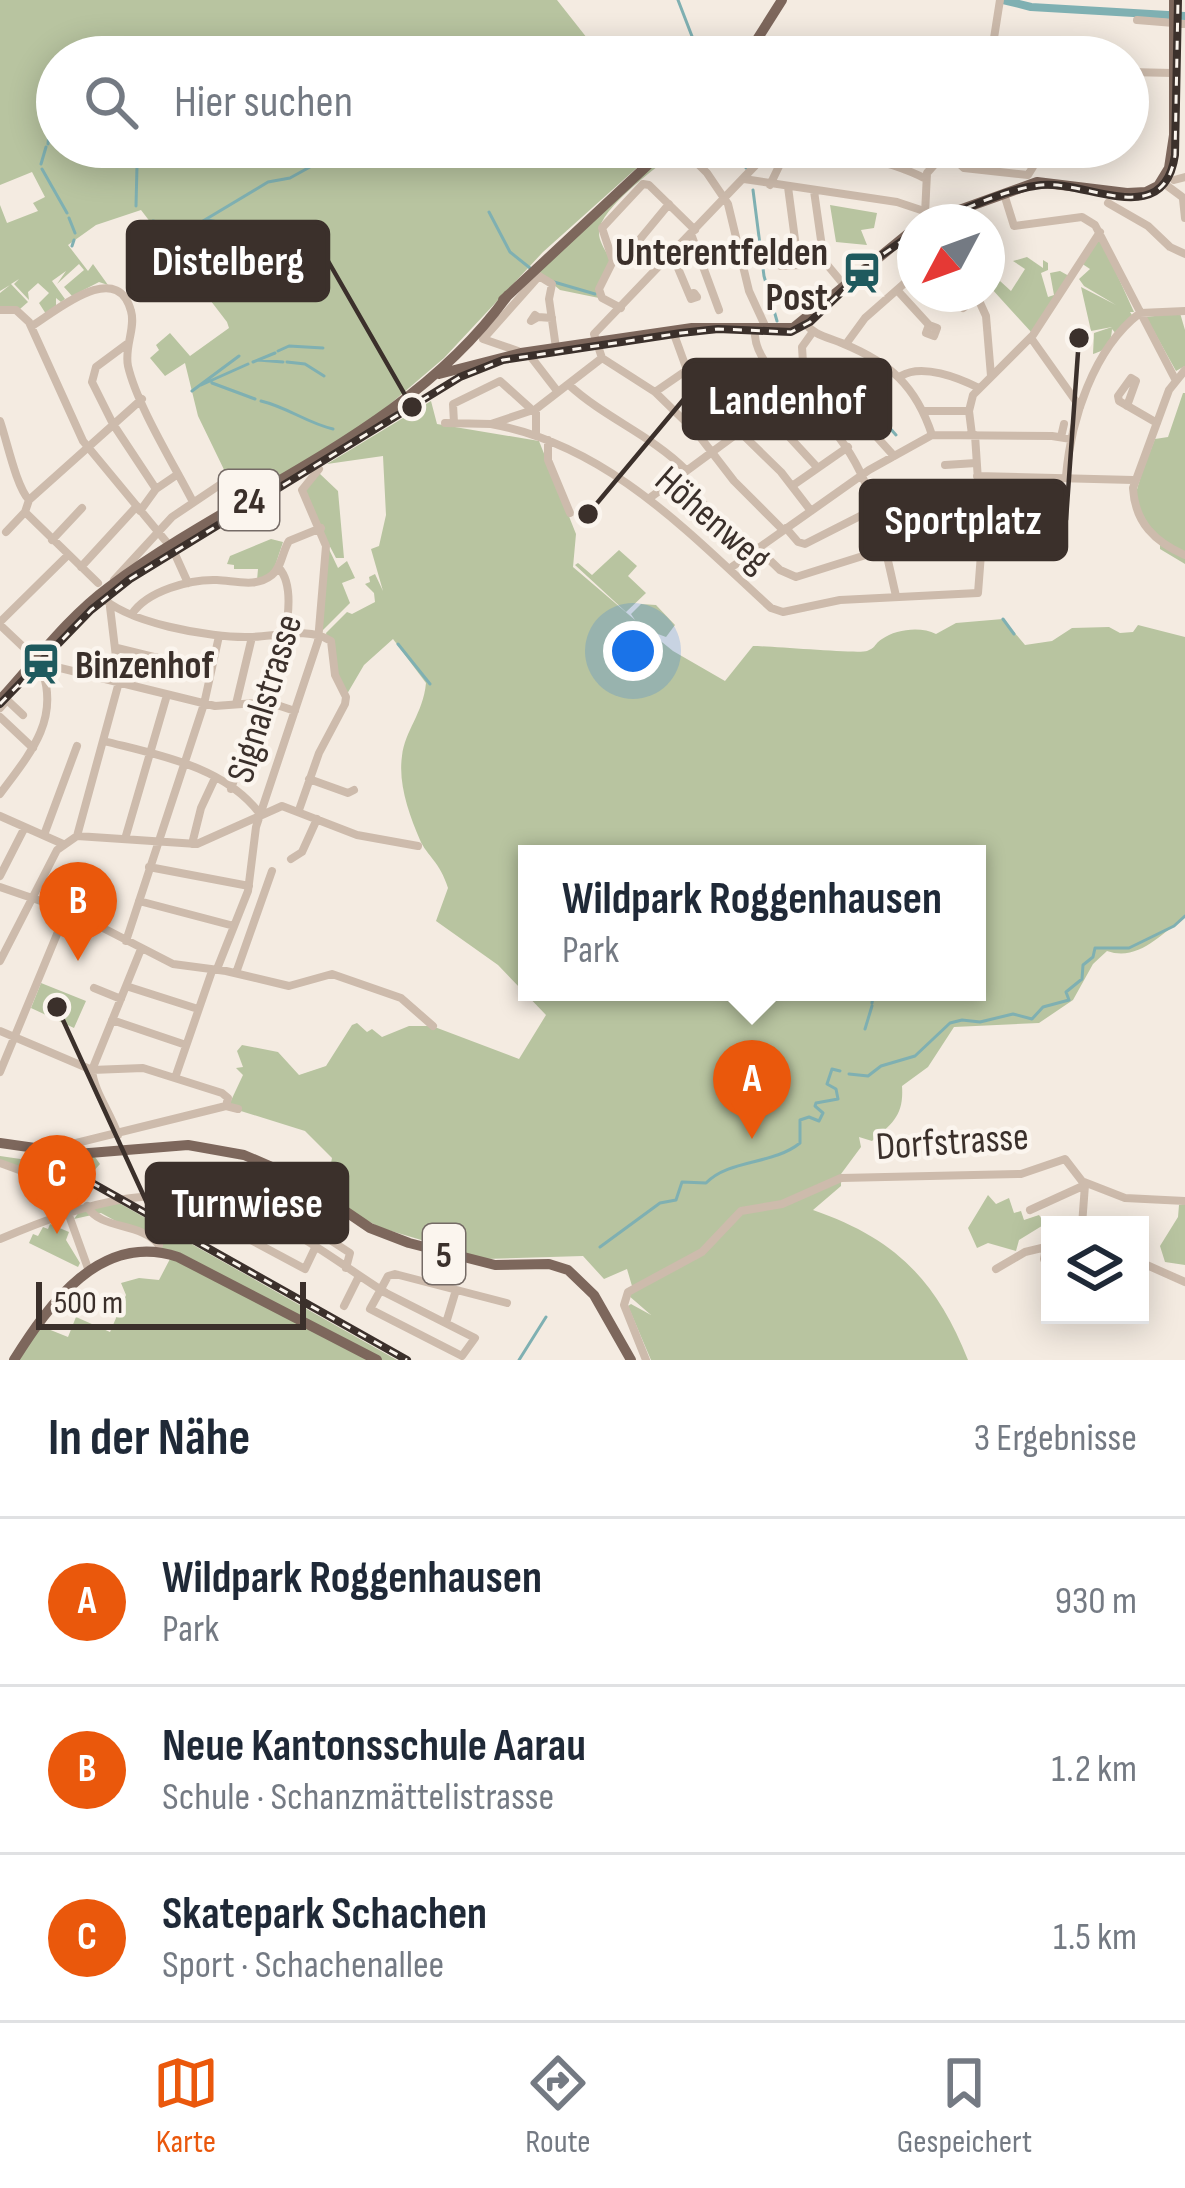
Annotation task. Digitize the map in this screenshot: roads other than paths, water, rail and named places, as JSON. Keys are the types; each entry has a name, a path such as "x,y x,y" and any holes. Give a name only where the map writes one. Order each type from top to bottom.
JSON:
{"main road":[{"path":"759,36 782,0"},
{"path":"971,204 1048,181 1138,194 1174,180 1170,163 1180,122 1175,73 1178,15"},
{"name":"24","path":"383,413 451,363 508,295 644,168"},
{"path":"451,363 480,364 556,348 718,326 761,333 808,328 844,285 897,242"},
{"name":"24","path":"0,704 102,588 316,460 436,376 508,295"},
{"path":"463,349 466,362 480,364"},
{"name":"5","path":"0,1143 77,1154 171,1145 214,1147 271,1165 362,1224 409,1244 495,1265 542,1264 568,1270 586,1285 631,1360"},
{"path":"14,1360 49,1306 88,1267 126,1254 167,1253 377,1360"}],"street":[{"path":"994,36 1000,3"},
{"path":"1137,20 1178,15"},
{"path":"1149,73 1175,73"},
{"path":"702,168 725,198 761,333 759,355 848,447 864,473 896,596"},
{"path":"753,168 621,308 596,327 596,342 602,358 655,392 798,542 805,544 876,508"},
{"path":"770,185 778,168"},
{"path":"900,168 926,178"},
{"path":"926,204 926,178 934,168"},
{"path":"964,168 1028,175 1032,168"},
{"path":"743,178 900,204"},
{"path":"1174,180 1184,199 1185,218"},
{"path":"613,261 602,228 637,188 649,184 693,232 719,310"},
{"path":"788,188 801,265"},
{"path":"814,191 824,261 844,285"},
{"path":"1004,193 1014,226 1085,217 1100,232 1175,379"},
{"path":"621,308 599,293 613,261 631,250 669,204"},
{"path":"1114,204 1148,226 1170,248 1185,254"},
{"path":"1100,232 1030,338 979,388 969,411 977,476 1133,480"},
{"path":"672,254 689,294"},
{"path":"782,266 824,261"},
{"path":"1074,272 1080,285"},
{"path":"556,348 552,284 539,276 483,339 526,355 558,392"},
{"path":"32,326 93,288 119,294 130,308 128,368 192,500"},
{"path":"846,344 865,318 897,290"},
{"path":"0,310 16,310 32,326 87,448 171,548 188,583"},
{"path":"1066,438 1103,359 1140,313 1185,311"},
{"path":"917,312 929,325"},
{"path":"986,312 991,376"},
{"path":"538,317 552,318"},
{"path":"651,497 795,391 804,379 802,347 808,328 876,357 901,376 932,435"},
{"path":"675,337 687,370 811,511"},
{"path":"1030,338 1080,407"},
{"path":"128,344 119,346 92,375 113,424 156,489"},
{"path":"536,435 533,409 500,381 453,404 449,423 490,424 533,409 602,358"},
{"path":"721,363 817,467"},
{"path":"655,392 687,370"},
{"path":"901,376 912,370 935,373 979,388"},
{"path":"1185,370 1175,379 1133,480 1134,502 1149,533 1160,544 1185,555"},
{"path":"829,384 894,456"},
{"path":"569,385 654,441 686,470"},
{"path":"6,532 25,512 29,500 142,399"},
{"path":"1126,406 1157,423"},
{"path":"922,411 969,411"},
{"path":"0,421 19,489 29,500"},
{"name":"Höhenweg","path":"490,424 548,440 651,497 771,608 783,612 830,602 978,593 982,541 977,476"},
{"path":"1064,424 1066,476"},
{"path":"729,569 864,473 932,435 1066,438"},
{"path":"548,440 548,460 570,513"},
{"path":"792,486 848,447"},
{"path":"945,465 976,463"},
{"name":"Signalstrasse","path":"176,1078 198,1009 249,886 260,814 319,635 326,562 321,528 302,490 319,469"},
{"path":"81,567 156,489 178,474"},
{"path":"676,478 780,570 796,577 885,549"},
{"path":"102,588 192,500 224,482"},
{"path":"52,540 82,508"},
{"path":"25,512 102,588 117,648 119,682 77,836"},
{"path":"132,614 148,598 188,583 255,582 279,568 289,542 321,528"},
{"path":"68,555 0,623 41,662 203,704 264,702 296,712"},
{"path":"231,789 285,635 286,578 279,568"},
{"path":"110,607 219,636 319,635 333,644 335,675 346,700 299,810"},
{"path":"126,941 203,704 219,636"},
{"path":"236,704 252,637"},
{"path":"117,648 211,671"},
{"path":"0,794 46,724 49,708 41,662"},
{"path":"124,839 167,695"},
{"path":"0,704 7,700 22,715"},
{"path":"0,717 33,748"},
{"path":"104,741 184,763 215,778 260,814"},
{"path":"44,835 77,746"},
{"path":"0,770 11,780"},
{"path":"192,844 215,778"},
{"path":"309,779 348,793 354,790"},
{"path":"0,961 63,844 77,836 192,844 282,806 357,835 418,846"},
{"path":"0,816 63,844"},
{"path":"291,859 302,852 317,819"},
{"path":"0,876 25,827"},
{"path":"149,867 249,886"},
{"path":"236,973 272,871"},
{"path":"0,887 67,910 141,950 189,969 236,973 289,986 332,974 401,998 433,1026"},
{"path":"139,901 234,926"},
{"path":"0,1072 67,910"},
{"path":"118,1135 92,1070 141,950"},
{"path":"127,986 198,1009"},
{"path":"94,988 121,999"},
{"path":"112,1020 186,1045"},
{"path":"0,1030 92,1070 143,1068 222,1093 228,1098 226,1106"},
{"path":"19,1146 61,1148 226,1106 238,1109"},
{"name":"Dorfstrasse","path":"646,1360 624,1305 628,1292 702,1252 741,1210 787,1202 841,1178 1021,1174 1062,1159 1084,1183"},
{"path":"0,1163 56,1183"},
{"path":"1082,1216 1084,1183"},
{"path":"1030,1210 1084,1183 1123,1197 1185,1201"},
{"path":"0,1239 87,1206 146,1195 196,1199 238,1207 280,1226 381,1289 475,1338 462,1356 370,1309 381,1289 390,1273 507,1303"},
{"path":"196,1199 198,1212 302,1268 309,1267 315,1249"},
{"path":"87,1206 99,1219 145,1231 159,1245"},
{"path":"68,1210 88,1267"},
{"path":"280,1226 290,1220 301,1222 350,1253 346,1268"},
{"path":"996,1269 1018,1255 1041,1249"},
{"path":"1149,1266 1185,1282"},
{"path":"344,1306 359,1276"},
{"path":"446,1323 456,1290"},
{"path":"424,1336 434,1316"}],"waterway":[{"path":"678,0 692,36"},
{"path":"1003,0 1031,7 1185,16"},
{"path":"136,206 137,168"},
{"path":"153,221 188,230 268,182 308,168"},
{"path":"42,169 67,213"},
{"path":"753,190 764,276 777,321"},
{"path":"489,212 510,252 530,268"},
{"path":"69,218 75,233"},
{"path":"208,220 242,227 262,238"},
{"path":"72,246 74,240"},
{"path":"269,240 282,251"},
{"path":"297,267 310,280 322,281"},
{"path":"554,282 595,294"},
{"path":"278,351 289,346 323,348"},
{"path":"253,362 275,353"},
{"path":"192,391 239,356"},
{"path":"258,360 283,362"},
{"path":"287,362 305,364 324,376"},
{"path":"201,385 248,364"},
{"path":"841,373 896,435"},
{"path":"212,383 255,399"},
{"path":"261,401 333,429"},
{"path":"1003,619 1014,634"},
{"path":"398,644 430,684"},
{"path":"849,1074 868,1076 881,1066 915,1056 950,1023 1013,1014 1032,1019 1043,1007 1069,1000 1066,992 1082,979 1083,965 1095,948 1129,948 1185,916"},
{"path":"865,1029 872,1006"},
{"path":"600,1247 660,1203 676,1200 682,1182 706,1183 727,1170 800,1143 800,1120 819,1121 823,1113 816,1103 838,1099 836,1089 827,1084 832,1069 840,1071"},
{"path":"519,1360 546,1317"}],"railway":[{"path":"978,204 1041,185 1121,197 1156,191 1168,178 1175,155 1178,0"},
{"path":"0,704 91,610 130,579 460,377 503,360 681,333 718,329 791,332 810,322 897,244"},
{"path":"60,1165 407,1360"}],"place":[{"name":"Unterentfelden Post","path":"862,273"},
{"name":"Sportplatz","path":"1079,338"},
{"name":"Distelberg","path":"412,407"},
{"name":"Landenhof","path":"588,514"},
{"name":"Binzenhof","path":"41,664"},
{"name":"Neue Kantonsschule Aarau","path":"78,961"},
{"name":"Turnwiese","path":"57,1007"},
{"name":"Wildpark Roggenhausen","path":"752,1139"},
{"name":"Skatepark Schachen","path":"57,1234"}]}
